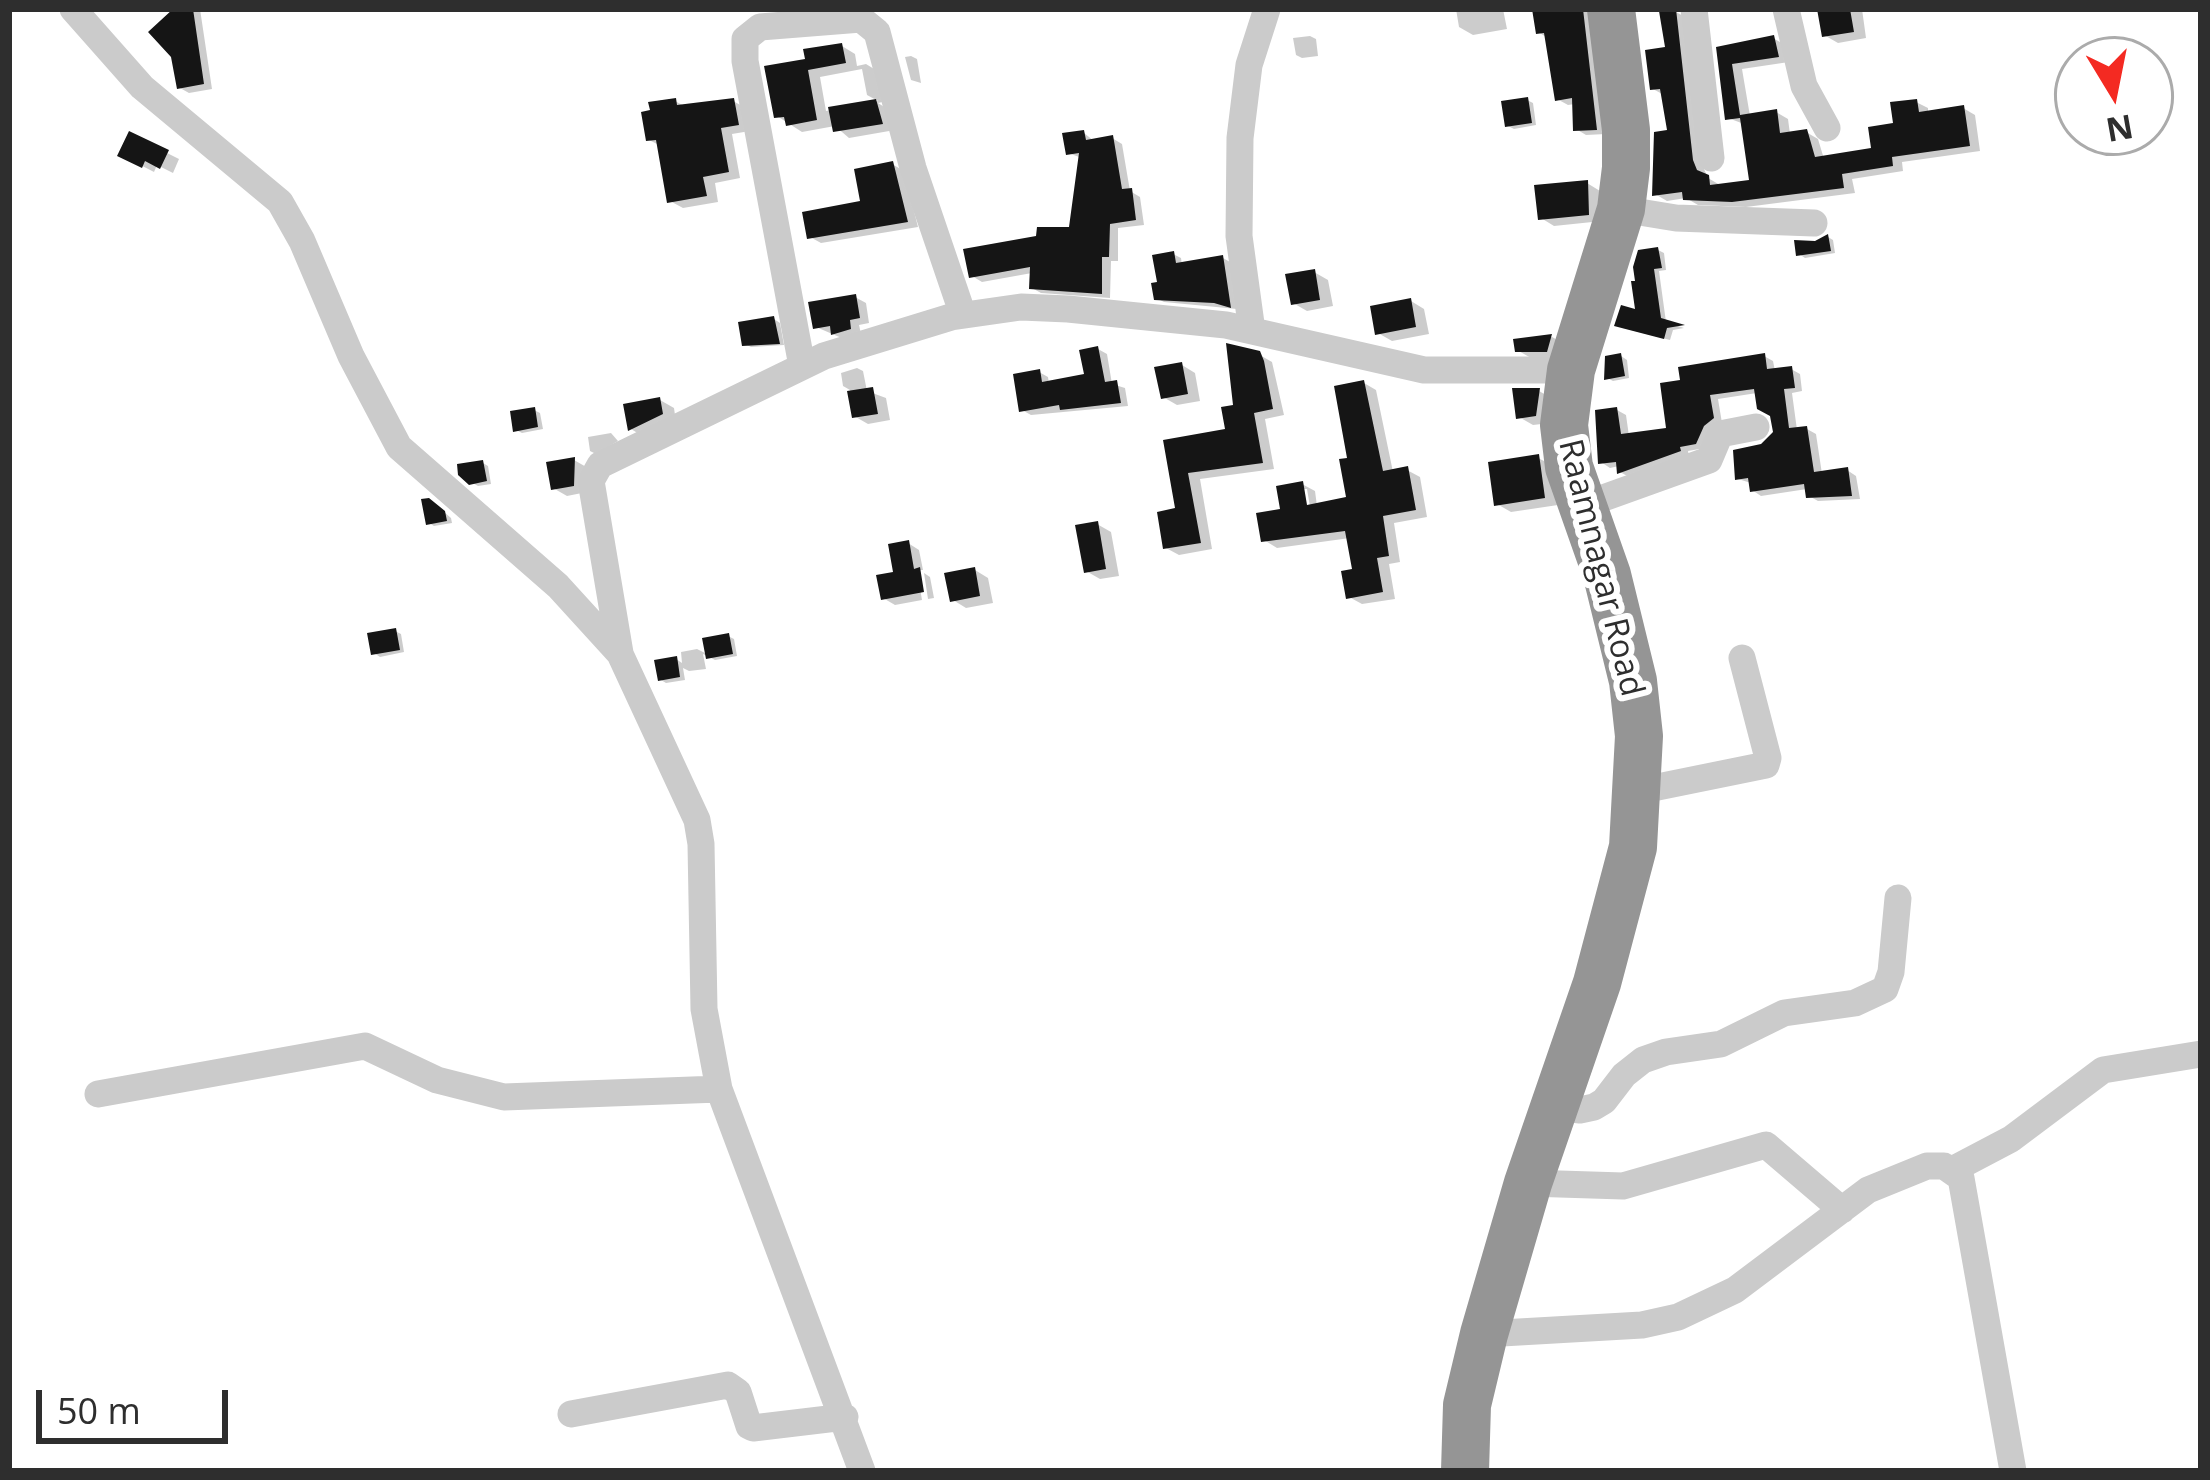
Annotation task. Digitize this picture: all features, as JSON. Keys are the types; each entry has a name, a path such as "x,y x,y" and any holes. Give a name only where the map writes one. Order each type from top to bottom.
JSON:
{"highway":[{"name":"Raamnagar Road","path":"1465,1471 1467,1405 1484,1334 1528,1183 1597,983 1633,847 1639,736 1625,642 1569,467 1564,425 1571,370 1621,208 1626,130 1611,9"}],"street":[{"path":"1252,331 1239,236 1240,138 1249,64 1267,9"},
{"path":"1694,9 1711,158"},
{"path":"1786,9 1804,86 1827,128"},
{"path":"87,12 142,87 280,202 302,241 350,356 400,447 558,586 620,654"},
{"path":"802,366 745,61 745,39 760,27 861,19 877,32 913,169 963,315"},
{"path":"1621,208 1676,218 1814,223"},
{"path":"862,1471 719,1089 704,1009 697,820 620,654 591,481 600,465 824,356 963,315 1021,307 1252,331 1424,370 1571,370"},
{"path":"1581,506 1709,460 1720,434 1756,427"},
{"path":"1638,791 1766,765 1742,658"},
{"path":"1553,1107 1580,1111 1594,1107 1643,1060 1721,1044 1784,1013 1855,1003 1885,988 1891,972 1898,898"},
{"path":"98,1094 365,1046 436,1080 504,1097 719,1089"},
{"path":"1484,1334 1642,1325 1678,1317 1735,1290 1868,1190 1927,1166 1954,1169 2011,1139 2103,1070 2201,1054"},
{"path":"1528,1183 1623,1186 1766,1145 1843,1210"},
{"path":"1954,1169 1961,1178 2013,1471"},
{"path":"571,1414 728,1384 738,1392 748,1426 753,1428 845,1417"}],"building":[{"path":"173,9 193,9 204,84 177,89 171,57 148,32"},
{"path":"1532,9 1583,9 1597,130 1573,131 1572,98 1555,101 1544,33 1536,34"},
{"path":"1676,9 1693,160 1697,170 1709,175 1710,185 1749,180 1740,118 1725,120 1716,47 1774,35 1779,57 1732,64 1740,115 1777,109 1780,133 1807,129 1815,157 1871,148 1868,127 1893,123 1890,102 1917,99 1919,112 1964,105 1970,146 1892,157 1893,166 1842,174 1844,188 1732,202 1683,200 1682,192 1652,196 1654,132 1667,130 1660,89 1650,90 1645,50 1665,47 1659,11"},
{"path":"1817,9 1850,9 1854,32 1822,37"},
{"path":"842,43 846,63 808,70 817,120 786,126 784,117 774,118 764,66 805,59 803,49"},
{"path":"1528,97 1532,123 1505,127 1501,101"},
{"path":"676,98 677,105 734,98 739,125 721,128 729,172 703,177 707,196 667,203 656,140 646,141 641,112 650,110 648,102"},
{"path":"876,99 883,124 833,132 828,107"},
{"path":"1084,130 1086,140 1113,135 1122,189 1132,188 1136,220 1110,224 1109,257 1102,257 1102,294 1029,289 1030,267 969,278 963,249 1036,236 1037,227 1069,227 1079,153 1066,155 1062,133"},
{"path":"129,131 169,150 160,169 145,161 142,168 117,156"},
{"path":"893,161 908,222 807,239 802,212 860,201 854,169"},
{"path":"1588,180 1589,215 1538,220 1534,185"},
{"path":"1828,234 1831,251 1796,256 1794,240 1815,241"},
{"path":"1658,247 1662,268 1654,269 1661,318 1685,325 1667,328 1664,339 1614,326 1621,305 1635,309 1631,281 1635,281 1638,250"},
{"path":"1174,251 1176,263 1223,255 1231,308 1154,300 1151,283 1157,282 1152,255"},
{"path":"1315,269 1320,300 1291,305 1285,274"},
{"path":"856,294 860,318 850,320 851,329 831,335 830,326 813,329 808,302"},
{"path":"1411,298 1416,327 1375,335 1370,306"},
{"path":"774,316 780,344 742,346 738,322"},
{"path":"1552,334 1547,352 1515,352 1513,339"},
{"path":"1226,343 1260,351 1264,361 1273,409 1254,413 1263,463 1188,473 1201,543 1163,549 1157,512 1175,508 1163,440 1225,429 1221,407 1233,405"},
{"path":"1098,346 1105,382 1117,380 1121,403 1019,412 1013,374 1040,369 1042,382 1084,374 1079,350"},
{"path":"1621,353 1625,376 1604,380 1605,356"},
{"path":"1765,353 1767,369 1792,366 1795,388 1784,389 1789,428 1807,426 1814,472 1848,467 1852,496 1806,498 1804,484 1750,492 1748,478 1735,480 1733,450 1761,444 1773,432 1770,416 1757,409 1754,389 1710,395 1714,418 1704,426 1696,444 1617,474 1616,462 1598,464 1595,410 1617,407 1621,434 1666,428 1660,383 1680,380 1678,367"},
{"path":"1182,362 1188,394 1161,399 1154,367"},
{"path":"1364,380 1383,471 1408,466 1416,510 1383,516 1389,556 1377,558 1383,592 1346,599 1341,571 1352,569 1345,531 1261,542 1256,513 1280,509 1276,486 1303,481 1307,505 1346,497 1339,459 1347,458 1334,386"},
{"path":"873,387 878,414 852,418 847,391"},
{"path":"1512,388 1540,388 1536,416 1516,419"},
{"path":"660,397 663,414 628,431 623,404"},
{"path":"535,407 538,427 513,432 510,411"},
{"path":"1539,454 1545,498 1494,506 1488,462"},
{"path":"575,457 574,486 551,490 546,462"},
{"path":"483,460 487,481 469,485 458,475 457,464"},
{"path":"429,498 445,511 447,521 426,525 421,499"},
{"path":"1098,521 1106,569 1084,573 1075,525"},
{"path":"909,540 924,592 881,600 876,575 893,572 888,544"},
{"path":"975,567 980,596 950,602 944,573"},
{"path":"396,628 400,650 371,655 367,633"},
{"path":"729,633 733,654 706,659 702,638"},
{"path":"677,656 680,677 658,681 654,660"}]}
